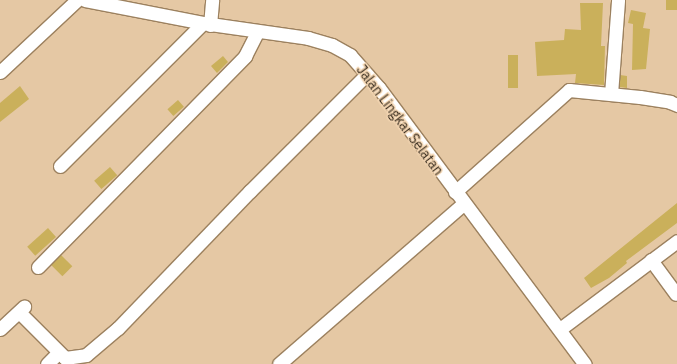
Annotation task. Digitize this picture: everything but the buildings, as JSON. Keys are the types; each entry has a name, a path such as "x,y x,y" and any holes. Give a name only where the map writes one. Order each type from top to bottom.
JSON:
{"street":[{"path":"0,72 78,0"},
{"name":"Jalan Lingkar Selatan","path":"85,0 207,24 308,38 332,45 350,55 367,74 585,364"},
{"path":"60,166 207,24 212,0"},
{"path":"611,94 618,0"},
{"path":"38,268 242,59 258,31"},
{"path":"0,329 22,309 58,353 65,358 86,355 118,328 250,191 367,74"},
{"path":"455,192 567,92 574,89 657,99 677,105"},
{"path":"279,364 464,203"},
{"path":"560,329 677,240"},
{"path":"651,260 676,294"},
{"path":"46,364 58,353"}]}
